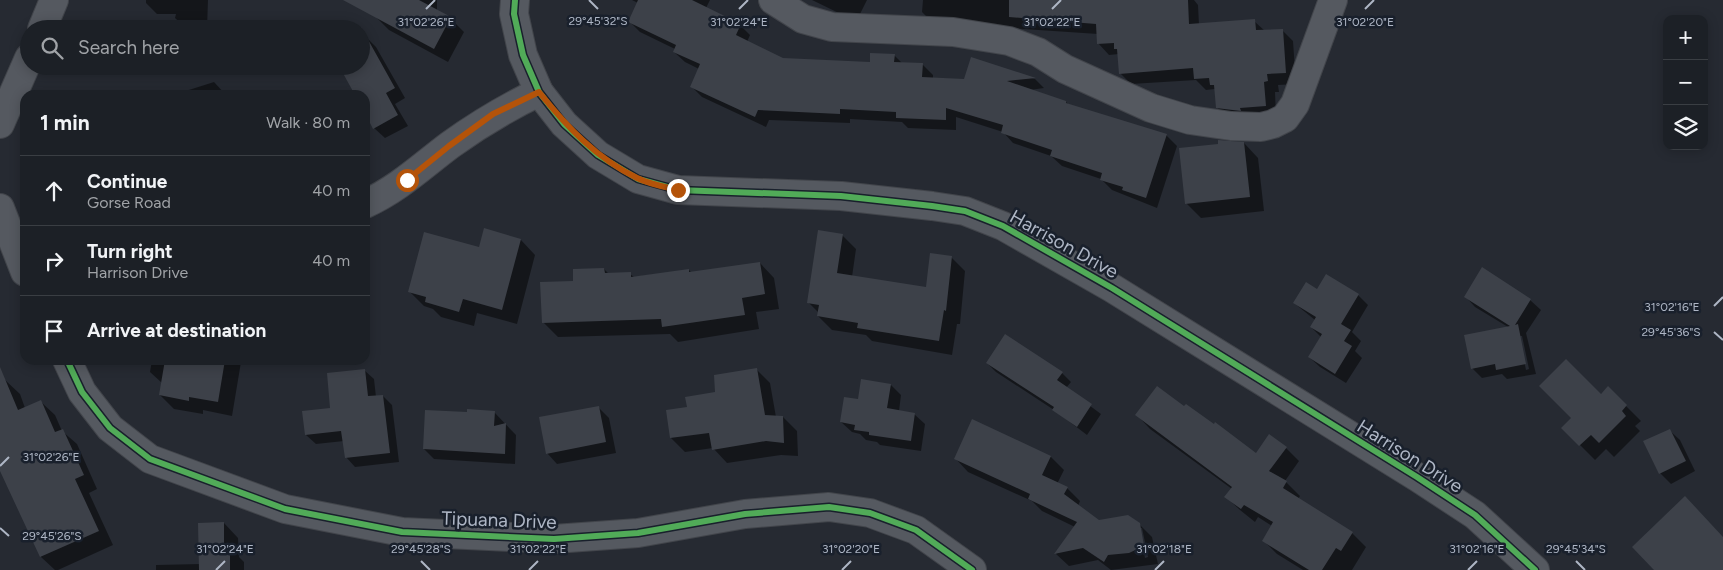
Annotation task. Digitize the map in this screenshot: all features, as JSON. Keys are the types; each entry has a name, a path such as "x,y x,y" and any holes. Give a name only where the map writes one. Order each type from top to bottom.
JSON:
{"street":[{"path":"46,20 54,0"},
{"name":"Harrison Drive","path":"515,0 514,14 522,55 539,92 564,124 598,154 638,179 678,190 841,196 932,206 965,211 1003,226 1112,288 1417,477 1475,515 1535,570"},
{"path":"773,0 803,19 832,27 953,32 1009,41 1038,52 1065,69 1151,108 1190,120 1230,126 1261,127 1274,124 1286,118 1295,104 1333,0"},
{"path":"0,124 22,75"},
{"path":"370,201 407,180 493,114 539,92"},
{"path":"0,208 20,259"},
{"name":"Tipuana Drive","path":"69,365 82,392 110,428 150,459 285,509 402,532 554,539 638,533 745,514 829,506 870,513 916,530 972,570"}],"building":[{"path":"343,0 419,0 451,17 434,49"},
{"path":"638,0 692,0 741,24 736,35 783,58 870,62 870,53 895,54 894,62 923,63 922,77 964,79 971,57 1036,78 1007,81 1066,101 1066,103 1167,134 1146,198 1122,190 1123,187 1100,180 1102,173 1050,156 1052,150 1001,133 1003,125 946,108 946,120 896,118 896,112 840,109 840,114 758,110 755,117 690,87 700,64 673,52 676,45 628,22"},
{"path":"1009,0 1188,0 1189,24 1255,19 1256,30 1283,29 1286,73 1267,74 1268,81 1264,82 1266,106 1240,108 1241,111 1216,108 1214,85 1210,85 1209,78 1194,79 1193,68 1119,74 1117,49 1114,49 1114,43 1097,44 1096,24 1009,17"},
{"path":"370,43 395,88 386,93 398,115 373,129 370,123 370,90 352,90 344,75 370,75"},
{"path":"1218,140 1244,142 1250,197 1185,204 1179,148 1218,144"},
{"path":"484,228 521,239 502,310 463,299 459,312 425,302 426,297 408,292 424,232 479,247"},
{"path":"818,230 843,234 837,273 926,287 930,253 952,256 946,311 944,310 939,341 857,328 858,323 817,316 819,305 807,303"},
{"path":"760,262 765,294 742,298 745,315 662,327 661,319 542,323 540,282 573,281 573,269 604,268 605,273 631,272 631,277 689,269 689,272"},
{"path":"1482,267 1531,299 1515,325 1518,324 1526,364 1496,370 1495,364 1471,369 1464,335 1510,326 1464,297"},
{"path":"1326,274 1359,294 1341,324 1351,330 1344,341 1352,346 1335,374 1308,357 1322,334 1310,327 1316,317 1293,303 1306,282 1317,289"},
{"path":"1005,334 1063,372 1057,380 1092,404 1077,427 1052,410 1054,407 986,363"},
{"path":"1566,359 1601,394 1608,386 1627,405 1622,411 1626,416 1599,443 1591,435 1579,446 1561,428 1571,418 1539,386"},
{"path":"164,365 224,365 218,402 189,397 189,401 159,395"},
{"path":"0,367 18,410 41,400 55,432 63,429 84,475 75,479 99,531 40,557 0,471"},
{"path":"757,368 765,415 783,416 784,443 766,441 712,450 709,433 670,438 666,410 687,407 685,397 715,392 714,375"},
{"path":"365,369 368,396 383,395 390,453 345,458 341,431 305,435 302,411 330,408 327,373"},
{"path":"861,379 891,384 887,408 915,413 911,441 869,435 869,432 854,430 855,425 840,422 844,397 858,399"},
{"path":"1157,386 1184,406 1186,404 1214,424 1215,422 1256,453 1269,434 1287,447 1269,471 1287,481 1283,488 1353,532 1341,551 1336,548 1322,570 1309,570 1262,541 1273,522 1244,505 1241,509 1224,497 1232,487 1135,415"},
{"path":"599,406 606,442 546,454 539,417"},
{"path":"467,409 495,411 494,426 506,423 505,454 423,449 425,410 467,412"},
{"path":"972,419 1051,456 1042,475 1068,487 1064,494 1099,520 1128,515 1140,523 1144,546 1129,553 1108,555 1104,562 1083,548 1054,554 1077,522 1028,499 1030,494 954,459"},
{"path":"1670,429 1686,461 1659,474 1643,441"},
{"path":"1685,496 1723,537 1723,570 1654,570 1632,547"},
{"path":"224,522 224,546 230,546 230,570 199,570 198,523"}],"cycle path":[{"path":"515,0 514,14 523,55 539,92 564,124 598,155 638,179 678,190 841,196 932,206 965,211 1003,226 1112,288 1417,477 1475,515 1535,570"},
{"path":"69,365 82,392 110,428 150,459 285,509 402,532 554,539 638,533 745,514 829,507 870,513 916,530 972,570"}],"route":[{"path":"407,180 493,114 539,92 564,124 598,154 638,179 678,190"}]}
